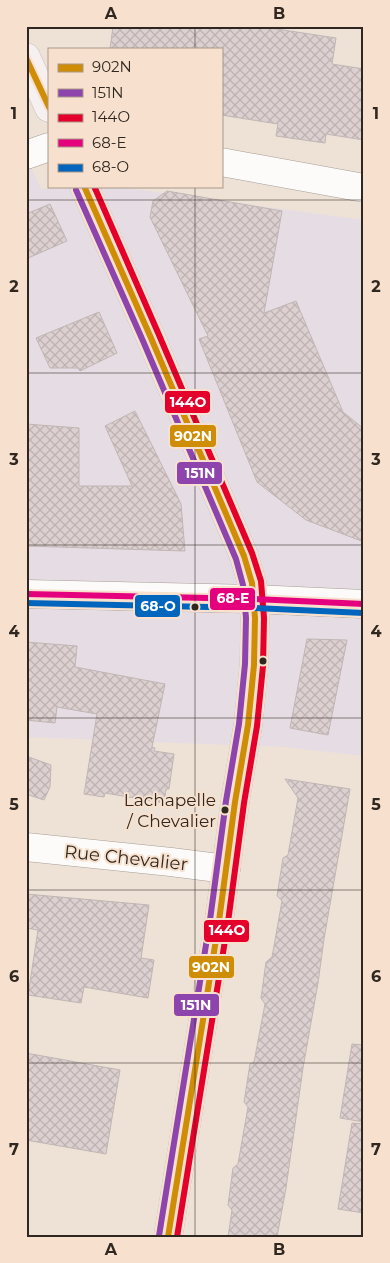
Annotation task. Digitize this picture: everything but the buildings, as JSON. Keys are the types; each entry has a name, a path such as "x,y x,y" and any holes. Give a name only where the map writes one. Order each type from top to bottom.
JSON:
{"main road":[{"path":"26,57 48,106"},
{"path":"85,188 244,556 251,577 254,599 255,649 250,702 226,869 168,1237"}],"street":[{"path":"26,154 48,147"},
{"path":"222,162 364,188"},
{"path":"26,594 254,599 364,604"},
{"name":"Rue Chevalier","path":"26,847 226,869"}],"shaded area":[{"path":"26,156 41,189 127,188 364,220 364,756 284,747 26,737"}],"transit line":[{"name":"902N","path":"26,58 48,105"},
{"name":"902N","path":"85,188 244,556 252,583 255,618 254,665 248,725 235,802 219,921 168,1237"},
{"name":"144O","path":"95,188 252,553 261,581 264,618 263,666 257,726 244,803 228,922 177,1237"},
{"name":"151N","path":"76,190 236,559 243,585 246,618 245,664 239,724 226,801 210,920 159,1236"},
{"name":"68-E","path":"26,594 254,599 364,604"},
{"name":"68-O","path":"26,603 254,608 364,613"}],"place":[{"name":"Lachapelle / Chevalier","path":"225,810"}]}
